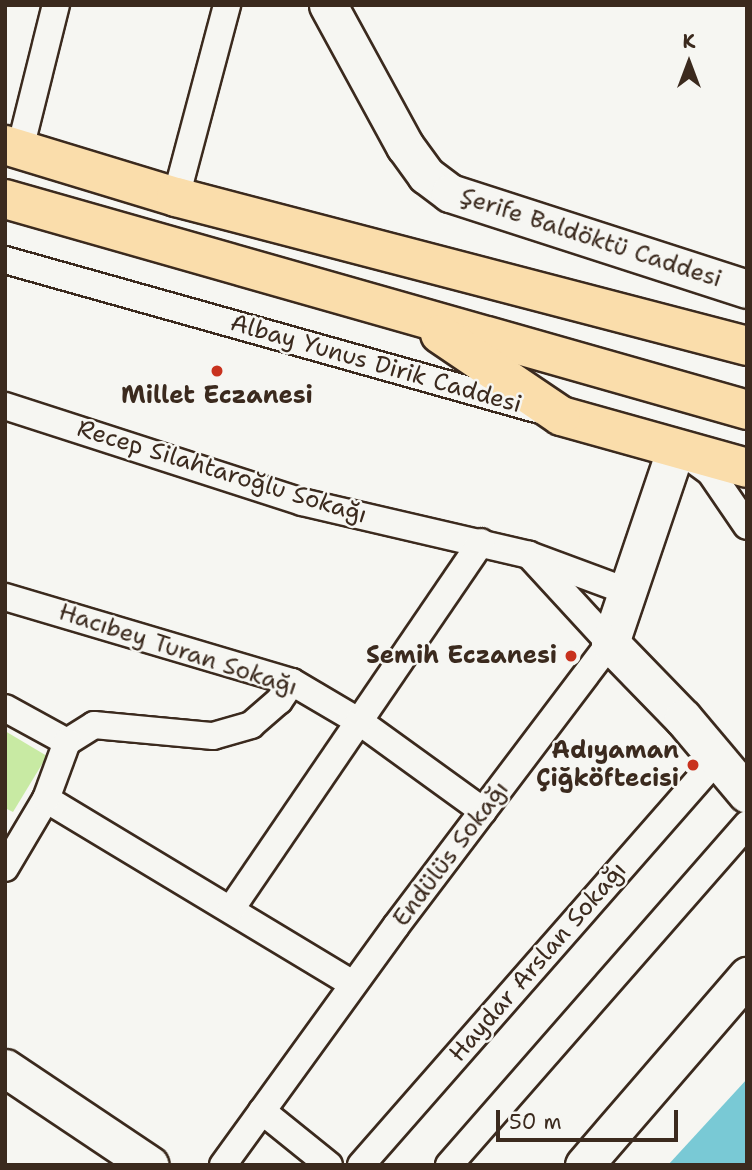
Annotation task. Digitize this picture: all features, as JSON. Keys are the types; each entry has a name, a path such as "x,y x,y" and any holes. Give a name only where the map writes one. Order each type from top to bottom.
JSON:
{"main road":[{"name":"Şerife Baldöktü Caddesi","path":"328,5 405,146 426,175 450,193 747,289"},
{"path":"13,147 176,197 747,346"},
{"path":"5,198 747,410"},
{"path":"5,212 218,259"},
{"path":"409,313 561,416"},
{"name":"Albay Yunus Dirik Caddesi","path":"561,416 747,468"},
{"name":"Endülüs Sokağı","path":"610,643 676,449"},
{"path":"610,643 683,718 747,794"},
{"path":"584,1165 747,976"},
{"path":"5,1068 150,1165"}],"street":[{"path":"13,147 56,5"},
{"path":"176,197 227,5"},
{"name":"Albay Yunus Dirik Caddesi","path":"5,260 561,416"},
{"name":"Recep Silahtaroğlu Sokağı","path":"5,406 302,502 529,555"},
{"path":"676,449 710,472 747,526"},
{"path":"231,909 481,542"},
{"path":"529,555 629,592"},
{"path":"529,555 610,643"},
{"name":"Hacıbey Turan Sokağı","path":"5,597 292,682 360,722 483,811"},
{"name":"Endülüs Sokağı","path":"223,1165 354,984 610,643"},
{"path":"5,867 47,799 67,742 94,725 213,736 250,724 279,701 292,682"},
{"path":"5,708 67,742"},
{"name":"Haydar Arslan Sokağı","path":"361,1165 716,760"},
{"path":"47,799 354,984"},
{"path":"449,1165 747,824"},
{"path":"262,1111 329,1165"}],"green space":[{"path":"5,731 47,756 13,812 5,808"}],"water":[{"path":"747,1079 747,1165 668,1165"}],"place":[{"name":"Millet Eczanesi","path":"217,371"},
{"name":"Semih Eczanesi","path":"571,656"},
{"name":"Adıyaman Çiğköftecisi","path":"693,765"}]}
